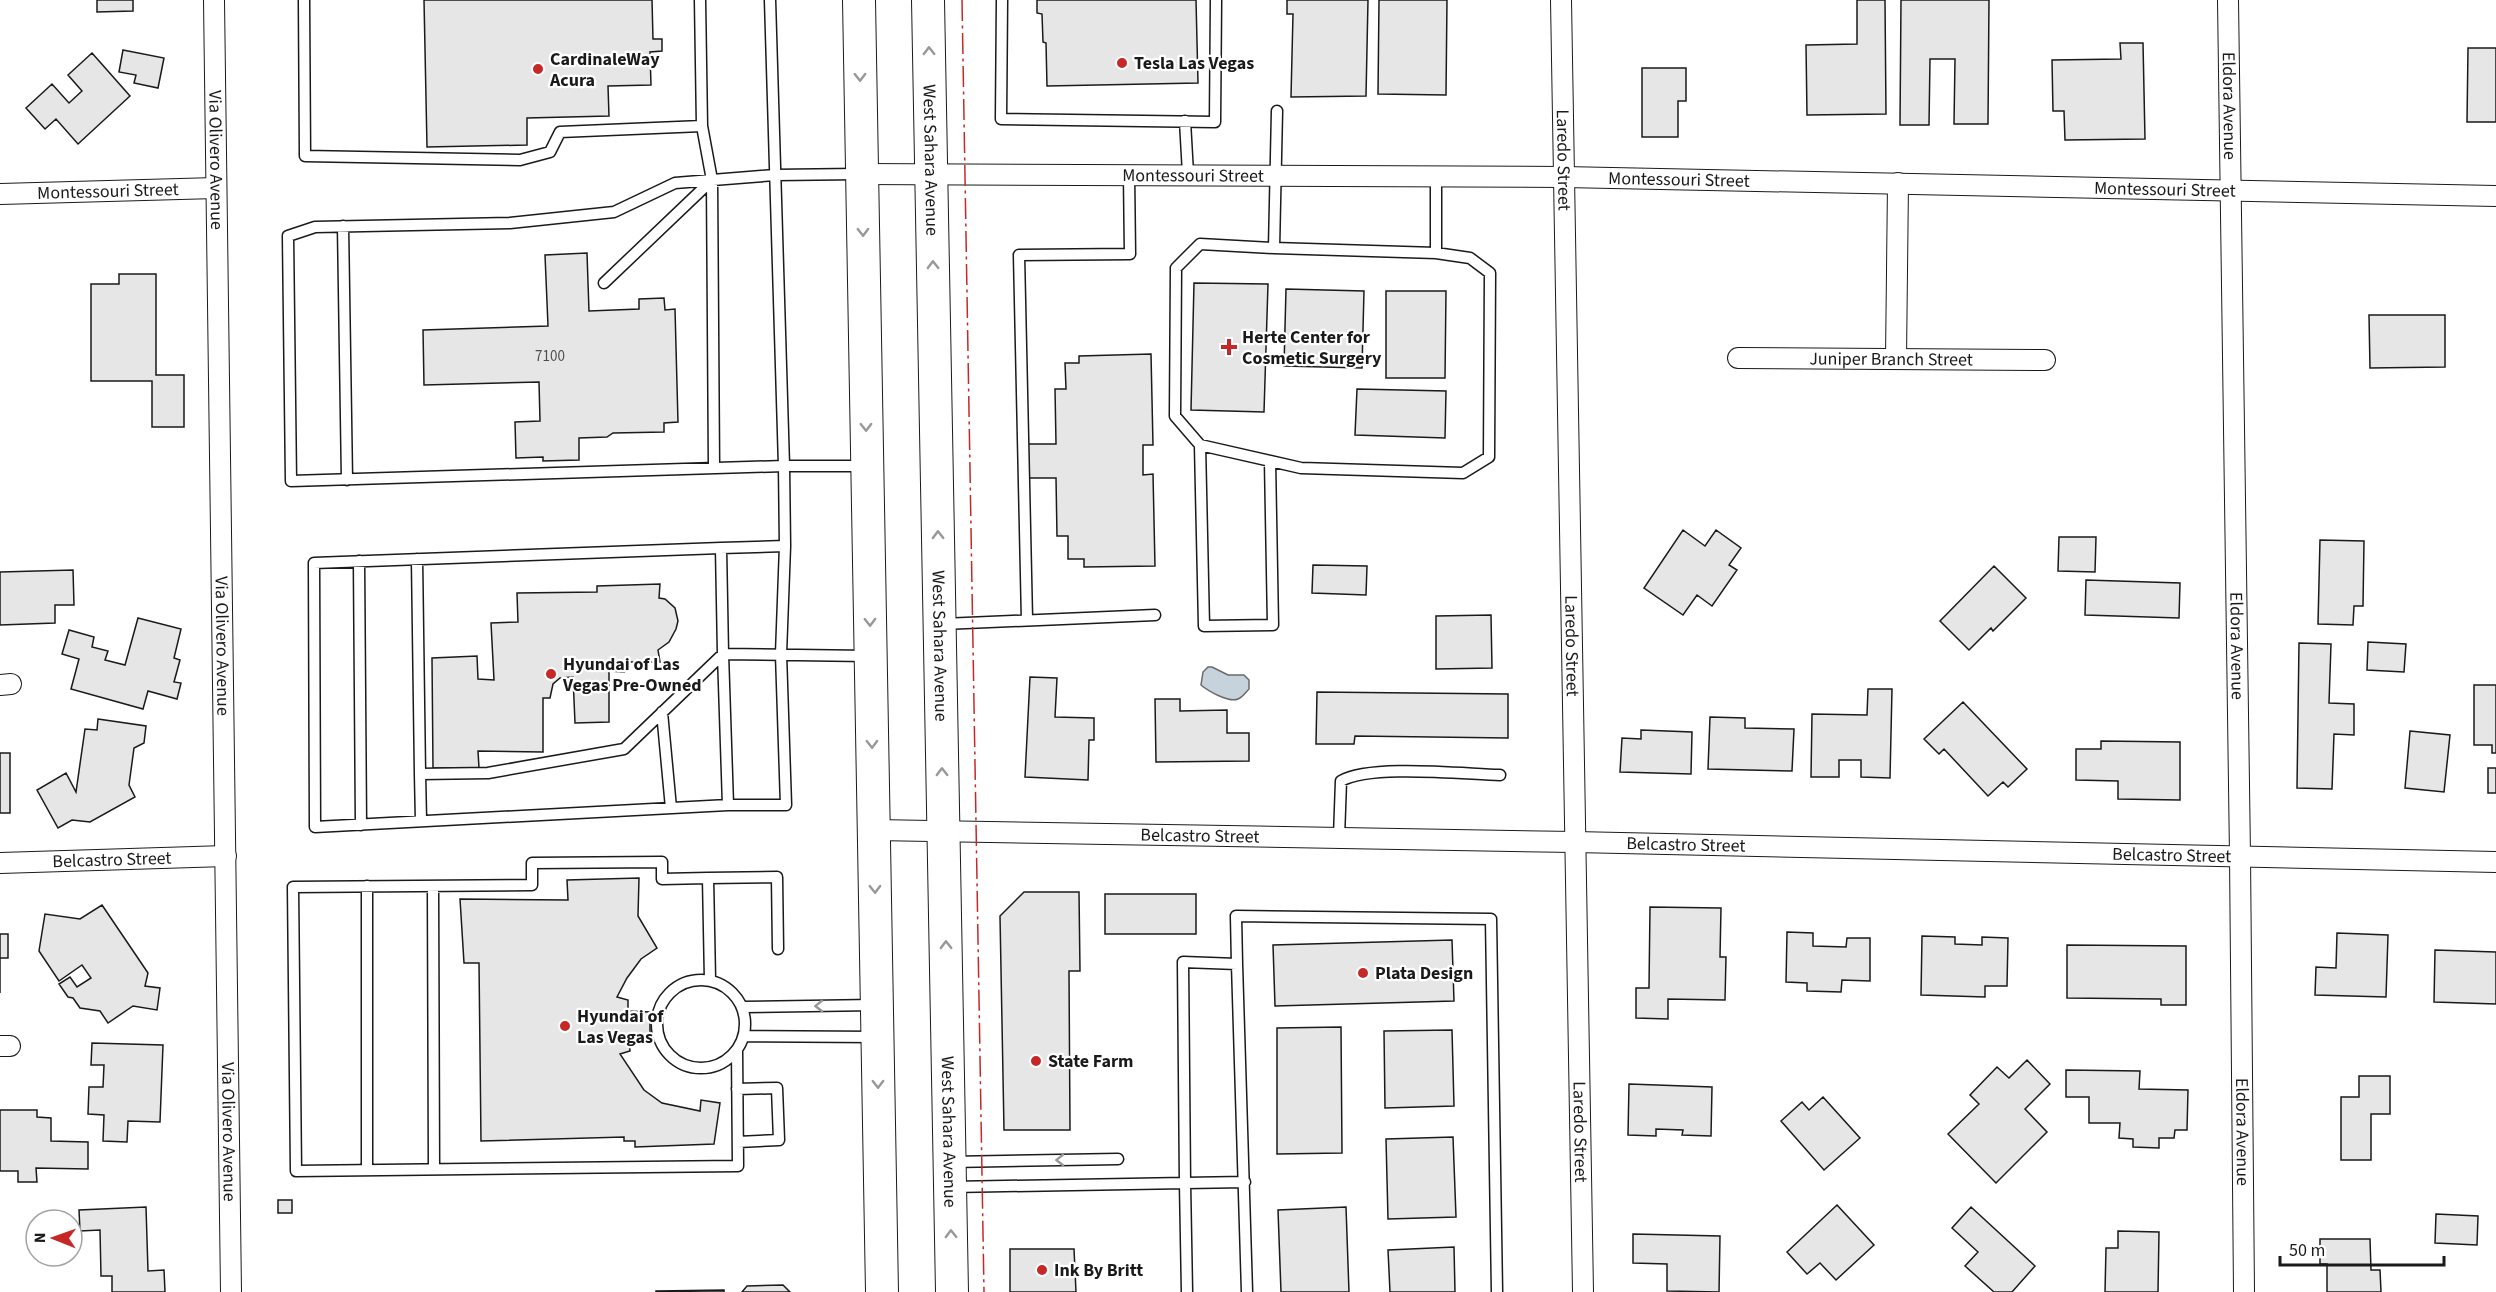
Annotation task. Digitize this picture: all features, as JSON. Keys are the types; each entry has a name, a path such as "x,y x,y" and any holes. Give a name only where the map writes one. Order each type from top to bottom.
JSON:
{"main road":[{"path":"859,0 882,1292"},
{"name":"West Sahara Avenue","path":"928,0 952,1292"}],"street":[{"name":"Via Olivero Avenue","path":"214,0 231,1292"},
{"name":"Laredo Street","path":"1561,0 1583,1292"},
{"name":"Eldora Avenue","path":"2228,0 2244,1292"},
{"name":"Montessouri Street","path":"861,174 931,172 1564,177 2496,196"},
{"path":"1896,359 1898,183"},
{"name":"Montessouri Street","path":"0,194 216,188"},
{"name":"Juniper Branch Street","path":"1738,358 2045,360"},
{"name":"Belcastro Street","path":"874,830 1339,837 2496,862"},
{"name":"Belcastro Street","path":"0,863 226,855"}],"lane":[{"path":"304,0 305,156 520,160 550,152 560,132 702,126"},
{"path":"700,0 702,126 712,180 714,468"},
{"path":"770,0 784,466 785,546 781,654 786,805 728,805 315,827 314,563 785,546"},
{"path":"1002,0 1001,119 1215,122 1216,0"},
{"path":"1274,248 1277,111"},
{"path":"1185,121 1188,174"},
{"path":"861,174 774,175 675,183 614,212 510,222 315,227 288,236 291,481 784,466 867,466"},
{"path":"1027,620 1018,255 1130,254 1129,174"},
{"path":"1436,176 1436,253"},
{"path":"604,283 712,180"},
{"path":"344,226 347,480"},
{"path":"1200,244 1274,248 1436,253 1470,258 1490,273 1489,457 1464,473 1301,468 1200,446 1175,416 1176,268 1200,244"},
{"path":"1200,446 1204,626 1273,625 1270,461"},
{"path":"721,548 728,805"},
{"path":"417,559 421,821"},
{"path":"359,561 361,825"},
{"path":"940,624 1155,615"},
{"path":"420,774 488,773 624,749 723,654 870,656"},
{"path":"662,712 671,808"},
{"path":"1339,837 1341,782 1351,776 1382,772 1500,775"},
{"path":"737,1050 738,1166 296,1171 293,887 532,885 532,863 662,862 662,879 777,877 778,949"},
{"path":"708,878 710,980"},
{"path":"367,886 367,1170"},
{"path":"433,886 434,1169"},
{"path":"1247,1292 1236,916 1491,919 1497,1292"},
{"path":"1187,1292 1183,962 1237,964"},
{"path":"695,979 710,980 723,985 735,994 742,1007 746,1022 744,1036 737,1050 727,1060 714,1067 685,1066 663,1047 657,1033 657,1019 661,1005 669,992 695,979"},
{"path":"742,1007 878,1005"},
{"path":"744,1036 878,1037"},
{"path":"737,1089 777,1088 779,1140 738,1142"},
{"path":"950,1175 1118,1159"},
{"path":"950,1175 1118,1184 1245,1182"}],"shaded area":[{"path":"1208,667 1228,675 1244,675 1249,680 1249,689 1234,700 1208,690 1201,685 1203,672"}],"building":[{"path":"97,0 133,0 133,11 97,12"},
{"name":"CardinaleWay Acura","path":"424,0 652,0 653,39 662,39 662,51 650,52 651,85 608,86 609,116 527,118 527,145 427,147"},
{"name":"Tesla Las Vegas","path":"1037,0 1196,0 1198,83 1047,86 1046,43 1043,42 1042,14 1037,13"},
{"path":"1287,0 1368,0 1366,96 1291,97 1293,14 1287,14"},
{"path":"1379,0 1447,0 1446,95 1378,94"},
{"path":"1857,0 1885,0 1886,114 1807,115 1806,45 1857,44"},
{"path":"1901,0 1989,0 1988,124 1954,124 1955,59 1930,59 1929,125 1900,125"},
{"path":"2120,43 2143,43 2145,139 2065,140 2064,111 2053,111 2052,60 2121,59"},
{"path":"2468,48 2496,48 2496,122 2467,122"},
{"path":"123,50 164,58 158,88 134,83 136,75 119,72"},
{"path":"92,53 130,96 78,144 56,119 45,129 26,108 52,84 69,103 82,91 68,75"},
{"path":"1642,68 1686,68 1686,101 1678,101 1678,137 1642,137"},
{"path":"587,253 589,311 639,309 639,299 664,298 665,310 675,309 678,422 664,423 664,432 613,433 607,437 579,438 579,460 543,461 543,457 516,458 515,422 540,421 539,382 424,385 423,330 548,326 545,255"},
{"path":"119,274 156,274 156,375 184,375 184,427 152,427 152,381 91,381 91,284 119,284"},
{"name":"Herte Center for Cosmetic Surgery","path":"1194,283 1268,284 1264,412 1191,410"},
{"path":"1286,289 1364,291 1362,368 1284,366"},
{"path":"1386,291 1446,291 1445,378 1386,378"},
{"path":"2369,315 2445,315 2445,367 2370,368"},
{"path":"1151,354 1153,445 1143,445 1143,475 1153,474 1155,566 1084,567 1084,559 1068,559 1068,536 1057,536 1056,478 1027,478 1027,444 1056,444 1055,389 1066,389 1065,363 1079,363 1079,356"},
{"path":"1357,389 1446,391 1445,438 1355,435"},
{"path":"1683,530 1705,546 1716,530 1741,548 1729,565 1737,570 1712,606 1697,595 1683,615 1644,588"},
{"path":"2059,537 2096,537 2095,572 2058,571"},
{"path":"2320,540 2364,541 2363,606 2354,606 2353,625 2318,624"},
{"path":"1313,565 1367,566 1366,595 1312,593"},
{"path":"1994,566 2026,598 1993,631 1991,628 1969,650 1940,621"},
{"path":"73,570 74,605 55,605 55,623 0,625 0,572"},
{"path":"2086,580 2180,583 2179,618 2085,615"},
{"name":"Hyundai of Las Vegas Pre-Owned","path":"660,584 659,598 665,599 675,608 678,621 676,629 669,642 658,650 660,662 625,662 624,672 609,671 609,722 575,723 573,677 560,678 553,684 550,698 543,698 543,752 478,751 479,768 433,768 432,658 477,656 478,679 494,680 491,623 518,622 517,593 597,592 597,586"},
{"path":"1491,615 1492,668 1436,669 1436,616"},
{"path":"138,618 181,629 174,658 180,660 174,682 181,683 177,699 148,691 143,709 71,689 79,659 62,654 69,630 94,637 92,647 108,651 105,660 125,665"},
{"path":"2368,642 2406,644 2404,672 2367,670"},
{"path":"2299,643 2331,644 2329,703 2354,704 2354,735 2334,734 2332,789 2297,788"},
{"path":"1030,677 1057,678 1055,717 1094,718 1094,740 1089,740 1088,780 1025,777"},
{"path":"2474,685 2496,685 2496,753 2492,753 2492,745 2474,745"},
{"path":"1868,689 1892,689 1890,778 1861,777 1861,760 1839,760 1839,777 1811,777 1812,714 1867,715"},
{"path":"1317,692 1508,694 1508,738 1355,736 1354,744 1316,744"},
{"path":"1155,699 1180,699 1180,711 1227,710 1227,733 1249,733 1249,761 1156,762"},
{"path":"1963,702 2027,769 2008,787 2003,782 1988,796 1944,749 1939,754 1924,739"},
{"path":"1710,717 1745,718 1745,728 1794,729 1792,771 1708,769"},
{"path":"98,719 146,726 144,743 134,748 129,785 135,797 90,822 72,820 58,828 37,790 66,773 76,792 85,729 97,730"},
{"path":"1641,730 1692,732 1691,774 1620,772 1622,738 1641,739"},
{"path":"2410,731 2450,735 2444,792 2405,788"},
{"path":"2101,741 2180,742 2180,800 2118,799 2118,781 2076,780 2076,749 2101,749"},
{"path":"0,753 10,753 10,813 0,813"},
{"path":"2488,768 2496,768 2496,793 2488,793"},
{"name":"Hyundai of Las Vegas","path":"639,878 638,916 657,948 641,959 617,997 628,1000 628,1011 650,1012 650,1040 629,1040 630,1051 620,1054 644,1090 662,1103 700,1111 701,1100 720,1103 714,1144 635,1147 635,1141 624,1141 624,1137 481,1141 479,963 464,963 460,899 568,900 567,880"},
{"name":"State Farm","path":"1024,892 1079,892 1080,971 1069,971 1070,1130 1004,1130 1000,916"},
{"path":"1105,894 1196,894 1196,934 1105,934"},
{"path":"102,905 148,973 145,986 160,988 157,1010 133,1006 108,1023 100,1011 80,1008 59,984 70,977 77,987 91,978 82,965 59,981 39,951 45,914 80,919"},
{"path":"1650,907 1721,908 1720,957 1726,957 1725,1000 1668,999 1668,1019 1636,1018 1636,988 1649,988"},
{"path":"1787,932 1813,933 1813,946 1846,947 1847,938 1870,938 1870,981 1842,980 1841,992 1807,991 1807,983 1786,982"},
{"path":"2337,933 2388,935 2386,997 2315,995 2316,967 2336,968"},
{"path":"0,934 8,934 8,958 0,958"},
{"path":"1922,936 1955,937 1955,944 1982,945 1982,937 2008,938 2007,986 1985,986 1985,997 1921,995"},
{"name":"Plata Design","path":"1452,940 1454,1001 1275,1006 1273,945"},
{"path":"2067,945 2186,946 2186,1005 2161,1005 2161,999 2067,998"},
{"path":"2435,950 2496,952 2496,1004 2434,1002"},
{"path":"1341,1027 1342,1153 1277,1154 1277,1028"},
{"path":"1452,1030 1454,1106 1385,1108 1384,1031"},
{"path":"92,1043 163,1045 160,1122 128,1121 127,1142 103,1141 104,1115 88,1114 89,1087 103,1087 104,1065 91,1065"},
{"path":"2027,1060 2050,1084 2025,1109 2047,1132 1996,1183 1948,1134 1979,1104 1970,1095 1997,1067 2009,1078"},
{"path":"2066,1070 2140,1071 2139,1089 2188,1090 2187,1130 2175,1130 2174,1138 2159,1138 2159,1148 2133,1147 2133,1139 2119,1138 2120,1123 2089,1123 2089,1097 2066,1097"},
{"path":"2359,1076 2390,1076 2390,1114 2371,1114 2371,1160 2341,1160 2341,1097 2359,1097"},
{"path":"1629,1084 1712,1087 1711,1136 1682,1135 1683,1130 1656,1129 1656,1136 1628,1135"},
{"path":"1823,1097 1860,1138 1824,1170 1781,1121 1802,1102 1809,1110"},
{"path":"0,1110 37,1110 37,1117 51,1118 51,1141 88,1142 88,1169 36,1168 37,1182 18,1182 18,1171 0,1171"},
{"path":"1453,1137 1456,1217 1388,1219 1386,1139"},
{"path":"278,1200 292,1200 292,1213 278,1213"},
{"path":"1837,1205 1874,1245 1836,1280 1820,1263 1807,1274 1787,1252"},
{"path":"146,1207 148,1271 164,1270 165,1292 112,1292 112,1276 101,1276 100,1230 84,1231 84,1210"},
{"path":"1346,1207 1349,1292 1281,1292 1278,1210"},
{"path":"1971,1207 2035,1266 2012,1292 1994,1292 1965,1266 1978,1252 1952,1228"},
{"path":"2436,1214 2478,1216 2477,1245 2435,1243"},
{"path":"2118,1231 2159,1232 2158,1292 2105,1292 2106,1248 2118,1248"},
{"path":"1633,1234 1720,1236 1719,1292 1667,1291 1667,1264 1633,1263"},
{"path":"2320,1239 2370,1239 2371,1270 2380,1270 2381,1292 2327,1292 2327,1264 2320,1264"},
{"path":"1454,1247 1455,1292 1390,1292 1388,1250"},
{"name":"Ink By Britt","path":"1010,1249 1074,1249 1076,1292 1010,1292"},
{"path":"783,1285 790,1292 742,1292 747,1286"},
{"path":"724,1290 724,1292 656,1292 656,1291"}],"power":[{"path":"962,0 984,1292"}],"place":[{"name":"Tesla Las Vegas","path":"1122,63"},
{"name":"CardinaleWay Acura","path":"538,69"},
{"name":"Herte Center for Cosmetic Surgery","path":"1229,347"},
{"name":"Hyundai of Las Vegas Pre-Owned","path":"551,674"},
{"name":"Plata Design","path":"1363,973"},
{"name":"Hyundai of Las Vegas","path":"565,1026"},
{"name":"State Farm","path":"1036,1061"},
{"name":"Ink By Britt","path":"1042,1270"}]}
